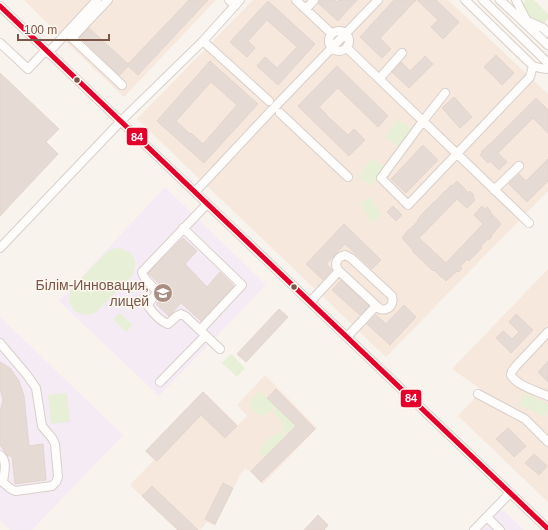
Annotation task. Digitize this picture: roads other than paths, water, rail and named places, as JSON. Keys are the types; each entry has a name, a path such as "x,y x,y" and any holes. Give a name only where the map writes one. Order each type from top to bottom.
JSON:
{"street":[{"path":"0,43 28,69 98,0"},
{"path":"108,0 72,38 122,85"},
{"path":"296,0 332,34"},
{"path":"306,9 314,0"},
{"path":"195,192 378,0"},
{"path":"465,0 533,66 548,69"},
{"path":"483,0 548,63"},
{"path":"494,0 519,23 531,29"},
{"path":"500,0 548,46"},
{"path":"516,0 531,29"},
{"path":"0,248 120,122 203,41 235,2"},
{"path":"0,6 548,529"},
{"path":"517,16 543,28 548,34"},
{"path":"340,30 347,33 350,42 347,48 338,51 330,46 330,36 332,34 340,30"},
{"path":"203,41 269,101"},
{"path":"347,48 529,223"},
{"path":"378,79 402,52"},
{"path":"445,93 381,178 408,205 530,77 533,66"},
{"path":"269,101 275,99 281,101"},
{"path":"269,101 267,108 269,113"},
{"path":"269,113 278,115 282,111 283,107 281,101"},
{"path":"280,113 348,177"},
{"path":"494,190 519,166"},
{"path":"207,204 142,272 142,276 155,287 157,292 156,295 148,302 148,306 163,323 168,324 181,314 220,349"},
{"path":"160,382 203,333 242,285 183,228"},
{"path":"342,256 348,256 392,296 392,305 388,309 380,309 339,271 336,266 337,260 342,256"},
{"path":"310,302 339,271"},
{"path":"347,337 376,306"},
{"path":"548,332 516,366 511,375 513,380 548,396"},
{"path":"0,343 36,388 42,426 55,444 58,477 56,482 52,486 16,491 11,490 2,481 5,461 0,455"},
{"path":"478,394 524,419 548,442"},
{"path":"474,530 510,493"},
{"path":"487,517 500,530"}],"place":[{"name":"Білім-Инновация, лицей","path":"163,293"}]}
